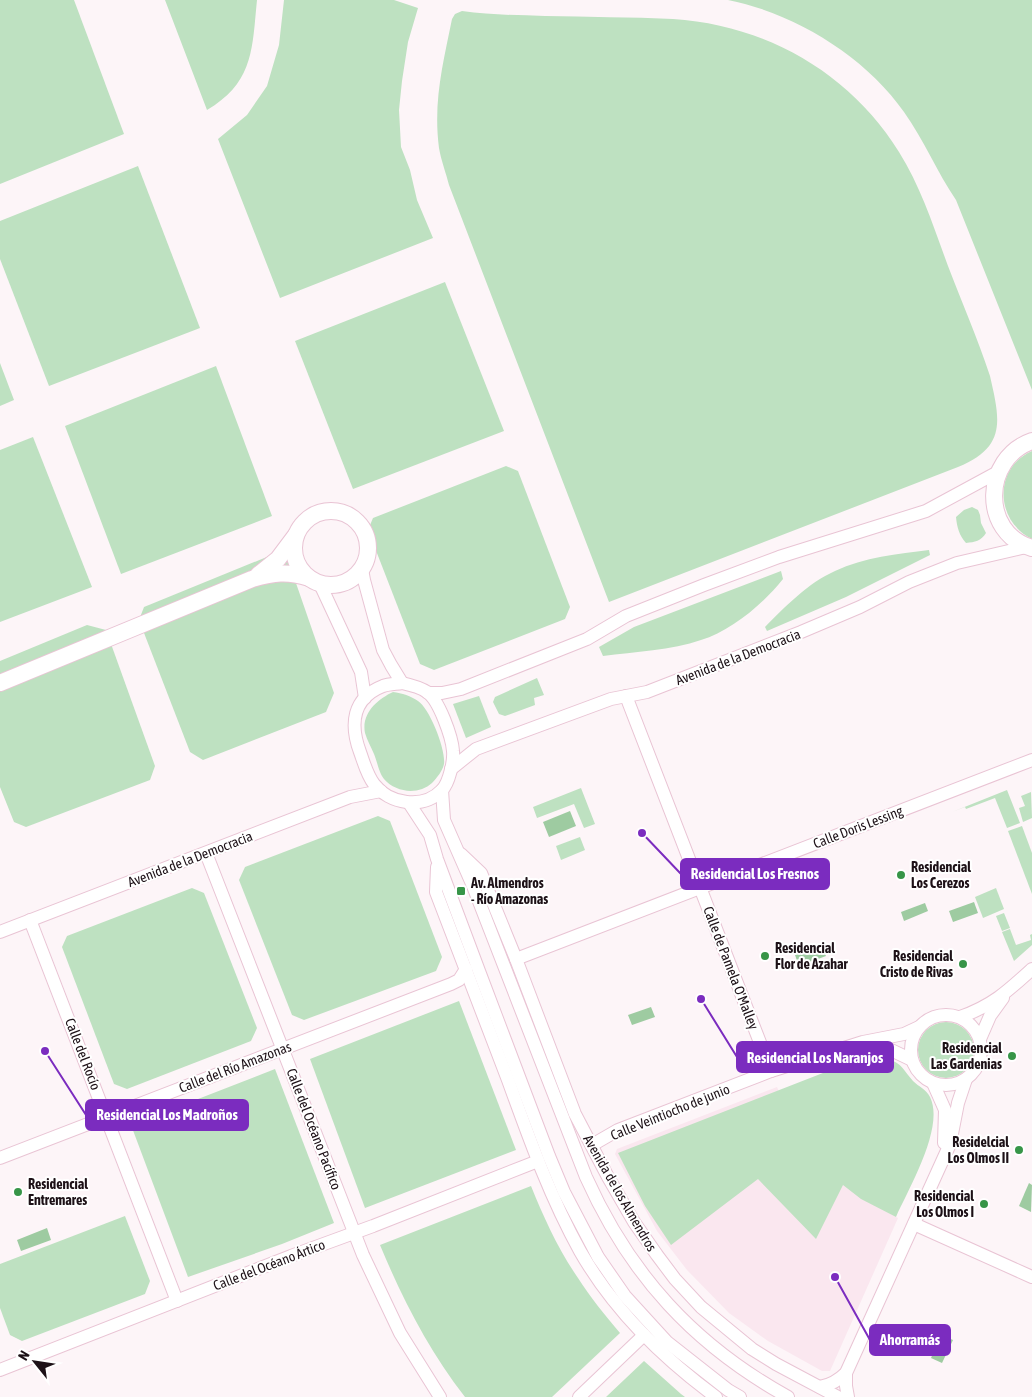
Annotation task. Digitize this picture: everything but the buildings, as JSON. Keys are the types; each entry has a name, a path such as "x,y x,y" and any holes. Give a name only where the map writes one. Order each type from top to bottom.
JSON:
{"main road":[{"path":"1029,548 1012,537 1001,523 994,506 994,489 998,472 1008,457 1021,445 1032,441"},
{"path":"0,683 252,579 284,572 332,586 344,583 354,578 362,569 367,556 368,545 360,523 338,511 325,511 313,515 303,523 297,534 278,558 267,569 252,579"},
{"path":"297,534 294,546 296,559 301,570 315,581"}],"street":[{"path":"428,693 440,711 454,751 449,777 442,790 432,798 421,802 410,803 400,801 381,791 374,784 367,772 356,740 353,721 358,708 366,698 384,686 402,683 428,693 442,693 461,689 587,639 626,616 779,557 926,511 998,472"},
{"name":"Avenida de la Democracia","path":"451,768 476,749 611,699 647,692 801,632 860,607 909,582 957,563 1029,548"},
{"path":"362,569 383,650 402,683"},
{"path":"315,581 361,672 366,698"},
{"name":"Calle de Pamela O'Malley","path":"626,696 771,1072"},
{"name":"Calle Doris Lessing","path":"516,958 1032,760"},
{"name":"Avenida de los Almendros","path":"442,790 444,820 598,1205 638,1268 685,1323 741,1368 788,1397"},
{"name":"Avenida de la Democracia","path":"0,932 350,797 381,791"},
{"path":"410,803 430,834 516,1070 564,1192 598,1257 625,1296 667,1342 728,1390 740,1397"},
{"name":"Avenida de los Almendros","path":"458,852 481,873 516,958 575,1114 634,1222 671,1273 701,1307 752,1349 838,1397"},
{"name":"Calle del Océano Pacífico","path":"206,853 354,1233 383,1300 400,1333 440,1397"},
{"path":"438,859 436,892 538,1161 562,1217 581,1253 611,1296 644,1335 716,1397"},
{"name":"Calle del Rocío","path":"30,920 177,1301"},
{"name":"Calle del Río Amazonas","path":"0,1158 450,984 459,980 466,969"},
{"path":"980,1039 990,1016 1006,994 1032,969"},
{"path":"960,1017 980,1009 1006,994"},
{"path":"949,1014 960,1017 972,1026 980,1039 982,1054 977,1068 966,1079 950,1085 933,1083 920,1074 912,1060 911,1043 919,1027 927,1020 938,1015 949,1014"},
{"name":"Calle Veintiocho de junio","path":"592,1145 618,1130 771,1072 863,1042 904,1034 919,1027"},
{"path":"863,1042 889,1049 912,1060"},
{"path":"513,1094 516,1070"},
{"path":"544,1070 563,1082"},
{"path":"820,1387 828,1386 839,1380 846,1373 914,1224 943,1155 950,1144 958,1103 966,1079"},
{"path":"933,1083 945,1110 943,1155"},
{"name":"Calle del Océano Ártico","path":"1,1366 177,1301 538,1161"},
{"path":"562,1217 581,1225"},
{"path":"914,1224 1032,1277"},
{"path":"611,1275 611,1296"},
{"path":"579,1397 644,1335"},
{"path":"846,1373 848,1397"}],"shaded area":[{"path":"0,0 74,0 124,134 0,184"},
{"path":"165,0 257,0 254,34 248,63 234,88 207,110"},
{"path":"284,0 394,0 418,8 408,42 402,81 399,110 401,147 410,170 417,200 433,238 280,298 218,139 247,115 267,86 279,45"},
{"path":"728,0 1032,0 1032,390 956,200 904,112 869,73 849,55 826,40 778,15"},
{"path":"462,11 514,15 673,19 707,23 741,31 772,43 802,58 830,77 856,99 879,124 899,152 914,179 990,376 997,419 996,431 985,451 958,467 609,602 449,185 441,157 437,131 440,83 452,19 455,14"},
{"path":"138,166 200,328 49,386 0,259 0,221"},
{"path":"445,282 504,431 353,489 295,341"},
{"path":"0,363 14,400 0,406"},
{"path":"216,366 272,516 121,574 65,426"},
{"path":"33,437 92,587 0,622 0,450"},
{"path":"1032,451 1032,539 1020,531 1011,520 1005,508 1004,495 1005,482 1010,469 1019,459"},
{"path":"506,466 518,471 570,607 565,619 434,670 420,664 368,530 373,518"},
{"path":"972,507 978,510 986,533 978,541 966,543 959,531 956,517 964,510"},
{"path":"929,550 930,555 846,597 767,631 765,627 807,588 835,571 869,559"},
{"path":"274,554 288,560 334,693 326,712 203,760 190,752 139,620 144,607"},
{"path":"781,571 783,579 766,598 746,616 712,636 678,646 603,656 599,647 634,627"},
{"path":"87,625 106,630 155,766 150,780 26,827 14,822 0,787 0,661"},
{"path":"537,678 544,695 534,698 535,705 505,716 499,714 493,702 495,697"},
{"path":"393,692 409,696 423,705 440,740 444,758 444,764 432,783 427,787 414,791 401,790 384,779 365,733 364,726 368,713 376,703"},
{"path":"479,696 491,727 466,738 453,704"},
{"path":"581,788 595,824 584,828 574,804 537,818 533,807"},
{"path":"1007,790 1020,823 1007,828 995,798 952,812"},
{"path":"1031,792 1032,818 1023,822 1019,808 1025,806 1021,796"},
{"path":"570,811 576,826 549,837 543,822"},
{"path":"378,816 390,821 442,957 436,971 304,1020 292,1015 239,880 245,867"},
{"path":"1022,826 1032,853 1032,894 1008,831"},
{"path":"580,837 585,850 561,860 556,846"},
{"path":"192,888 204,893 257,1028 251,1041 127,1089 114,1084 62,947 67,936"},
{"path":"996,888 1004,909 983,918 975,897"},
{"path":"974,902 978,913 953,922 949,911"},
{"path":"925,903 928,911 904,921 901,912"},
{"path":"1004,913 1010,928 1002,931 996,916"},
{"path":"1010,929 1016,945 1031,940 1030,935 1032,934 1032,945 1014,961 1002,932"},
{"path":"821,945 826,956 799,966 795,955"},
{"path":"459,1001 516,1150 365,1208 310,1059"},
{"path":"651,1007 655,1017 632,1025 628,1015"},
{"path":"946,1022 957,1024 966,1030 972,1039 974,1050 972,1061 966,1070 957,1076 946,1078 935,1076 926,1070 920,1061 918,1050 920,1039 926,1030 935,1024"},
{"path":"888,1059 900,1065 913,1081 926,1092 930,1097 933,1110 933,1124 924,1157 896,1217 861,1199 843,1185 816,1239 758,1179 671,1245 645,1206 618,1153 846,1064"},
{"path":"275,1069 334,1223 282,1244 188,1277 131,1125"},
{"path":"777,1087 789,1115 862,1198 898,1218 830,1371 822,1371 768,1341 729,1313 687,1270 657,1231 615,1154 617,1149"},
{"path":"1029,1183 1032,1185 1031,1212 1019,1206"},
{"path":"531,1186 564,1256 593,1299 620,1333 552,1397 465,1397 417,1324 380,1245"},
{"path":"125,1216 150,1281 145,1294 22,1341 10,1335 0,1308 0,1264"},
{"path":"47,1228 51,1240 21,1251 17,1240"},
{"path":"941,1335 953,1340 942,1363 931,1358"},
{"path":"644,1361 681,1394 685,1397 606,1397"}],"place":[{"name":"Residencial Los Fresnos","path":"642,833"},
{"name":"Residencial Los Cerezos","path":"901,875"},
{"name":"Av. Almendros - Río Amazonas","path":"461,891"},
{"name":"Residencial Flor de Azahar","path":"765,956"},
{"name":"Residencial Cristo de Rivas","path":"963,964"},
{"name":"Residencial Los Naranjos","path":"701,999"},
{"name":"Residencial Los Madroños","path":"45,1051"},
{"name":"Residencial Las Gardenias","path":"1012,1056"},
{"name":"Residelcial Los Olmos II","path":"1019,1150"},
{"name":"Residencial Entremares","path":"18,1192"},
{"name":"Residencial Los Olmos I","path":"984,1204"},
{"name":"Ahorramás","path":"835,1277"}]}
